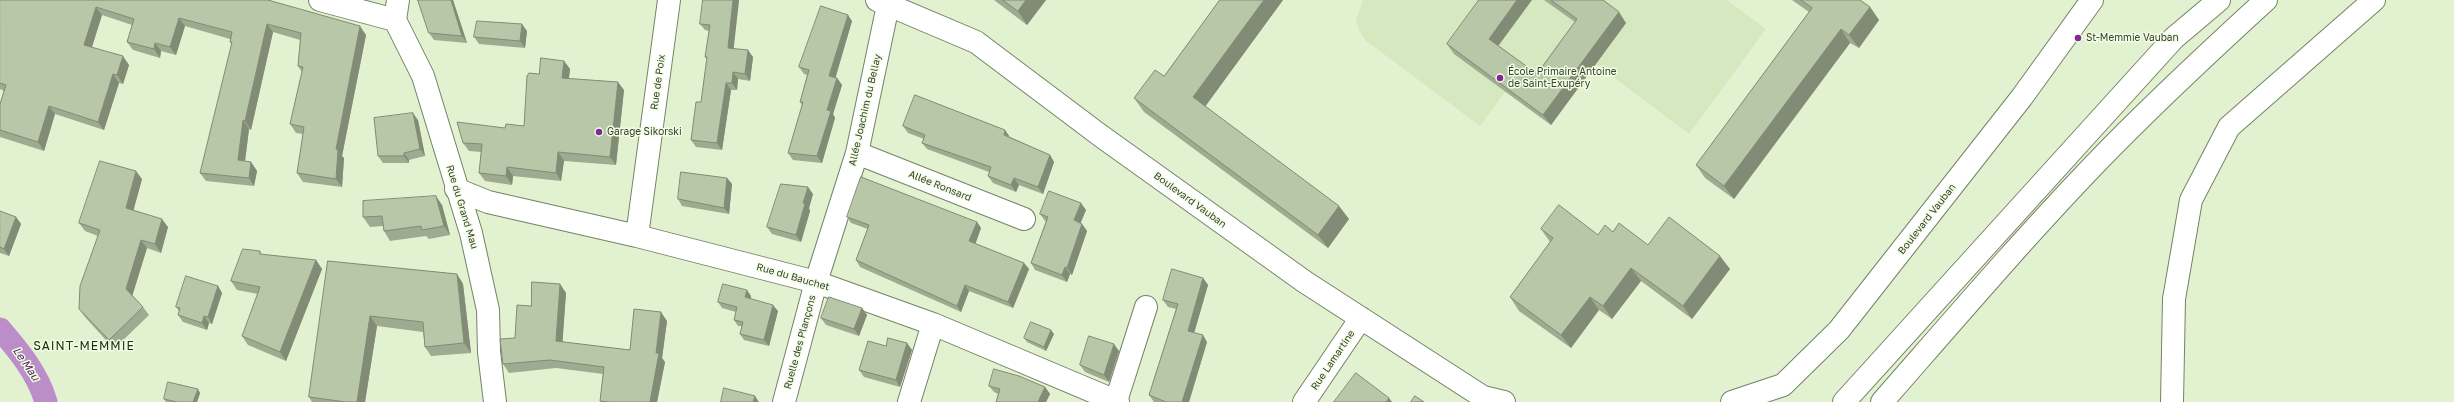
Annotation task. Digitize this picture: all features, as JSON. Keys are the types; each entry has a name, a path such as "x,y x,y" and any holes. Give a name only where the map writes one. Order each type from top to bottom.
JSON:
{"street":[{"path":"320,0 397,10"},
{"name":"Rue de Poix","path":"637,236 669,0"},
{"name":"Boulevard Vauban","path":"1732,402 1783,385 1839,330 2022,97 2092,0"},
{"path":"1844,402 2174,38 2219,0"},
{"path":"1882,402 1997,271 2096,164 2174,85 2266,0"},
{"path":"2172,402 2174,299 2192,200 2229,127 2374,0"},
{"name":"Boulevard Vauban","path":"882,2 976,42 1107,141 1305,282 1483,397 1504,402"},
{"name":"Allée Joachim du Bellay","path":"816,282 857,153 882,2"},
{"name":"Rue du Grand Mau","path":"397,10 423,76 471,233 488,310 489,352 495,402"},
{"name":"Allée Ronsard","path":"857,153 1024,219"},
{"name":"Rue du Bauchet","path":"456,188 488,202 637,236 816,282 933,324 1117,402"},
{"name":"Ruelle des Plançons","path":"784,402 816,282"},
{"path":"1117,402 1146,307"},
{"name":"Rue Lamartine","path":"1304,402 1361,318"},
{"path":"909,402 933,324"}],"shaded area":[{"name":"École Primaire Antoine de Saint-Exupéry","path":"1363,0 1727,0 1766,29 1689,134 1596,64 1551,125 1505,92 1480,126 1365,40 1359,30 1356,20"}],"building":[{"path":"0,0 268,0 360,26 336,149 338,150 336,179 297,173 304,127 290,124 303,67 298,66 301,33 267,24 245,121 243,120 238,160 251,162 249,178 200,173 232,42 230,42 232,32 179,18 170,47 155,43 154,49 127,42 134,19 96,7 84,45 123,56 117,75 113,74 98,122 49,106 38,142 0,130 0,104 6,85 0,83"},
{"path":"418,0 451,0 462,36 429,33"},
{"path":"703,0 733,0 728,48 748,50 745,74 733,72 732,83 726,83 717,143 691,140 696,102 701,102 707,57 705,57 710,25 700,24"},
{"path":"1003,0 1026,0 1018,11"},
{"path":"1220,0 1264,0 1193,97 1339,206 1318,235 1134,98 1155,70 1164,76"},
{"path":"1479,0 1517,0 1489,39 1537,74 1577,19 1551,0 1603,0 1619,12 1543,115 1447,44"},
{"path":"1801,0 1860,0 1870,7 1849,35 1841,29 1724,186 1696,165 1812,8"},
{"path":"821,6 848,15 829,76 837,78 827,110 831,111 817,156 788,153 803,102 800,102 809,70 799,67"},
{"path":"477,21 522,24 520,41 474,37"},
{"path":"541,58 564,61 562,78 618,82 610,157 558,152 556,173 507,167 506,176 479,173 482,144 463,143 457,122 505,128 506,124 524,126 527,76 529,73 539,74"},
{"path":"915,95 1005,130 1004,135 1050,155 1038,187 1014,178 1011,185 988,176 991,167 922,143 925,135 903,126"},
{"path":"413,113 420,149 404,153 404,156 378,156 374,118"},
{"path":"100,161 136,171 126,208 162,219 155,244 141,240 126,289 143,307 109,340 79,309 80,286 100,230 79,223"},
{"path":"681,172 727,178 724,208 678,199"},
{"path":"861,177 977,222 969,241 1024,263 1008,302 965,285 957,306 856,260 869,225 847,217"},
{"path":"781,184 808,187 803,203 805,204 796,235 767,227"},
{"path":"1049,191 1081,203 1074,220 1082,224 1067,268 1065,267 1062,275 1031,263 1048,217 1040,214"},
{"path":"436,196 444,226 422,230 421,226 384,231 382,216 363,217 363,201"},
{"path":"1559,205 1598,235 1605,225 1613,232 1619,223 1648,245 1669,217 1720,256 1683,306 1631,268 1603,306 1590,297 1561,335 1510,297 1553,238 1541,229"},
{"path":"0,211 16,217 4,249 0,247"},
{"path":"243,249 260,251 260,254 316,260 280,352 242,336 260,287 231,281"},
{"path":"328,261 457,274 464,343 425,347 423,322 370,316 357,402 309,397"},
{"path":"1172,269 1203,278 1188,331 1203,335 1182,402 1166,402 1149,395 1178,304 1163,300"},
{"path":"186,276 218,286 208,317 204,316 202,323 178,315 180,308 176,307"},
{"path":"532,282 560,284 556,341 630,350 634,309 661,312 656,353 659,353 650,402 600,401 604,367 550,360 503,364 500,339 515,338 517,305 531,306"},
{"path":"723,284 747,290 745,297 773,305 764,340 740,334 743,322 734,320 737,307 718,302"},
{"path":"829,297 862,308 854,329 821,318"},
{"path":"1031,322 1051,330 1044,347 1024,338"},
{"path":"1089,336 1114,344 1104,375 1080,365"},
{"path":"888,338 907,343 896,380 859,370 868,341 886,346"},
{"path":"994,369 1019,376 1045,387 1038,402 996,402 1000,389 989,386"},
{"path":"1356,373 1389,398 1386,402 1334,402"},
{"path":"168,382 198,389 193,402 177,402 164,399"},
{"path":"724,388 755,396 753,402 721,402"},
{"path":"1415,396 1424,402 1411,402"}],"waterway":[{"name":"Le Mau","path":"0,329 21,354 33,372 43,392 46,402"}],"place":[{"name":"St-Memmie Vauban","path":"2078,38"},
{"name":"École Primaire Antoine de Saint-Exupéry","path":"1500,78"},
{"name":"Garage Sikorski","path":"599,132"}],"district":[{"name":"SAINT-MEMMIE","path":"84,346"}]}
